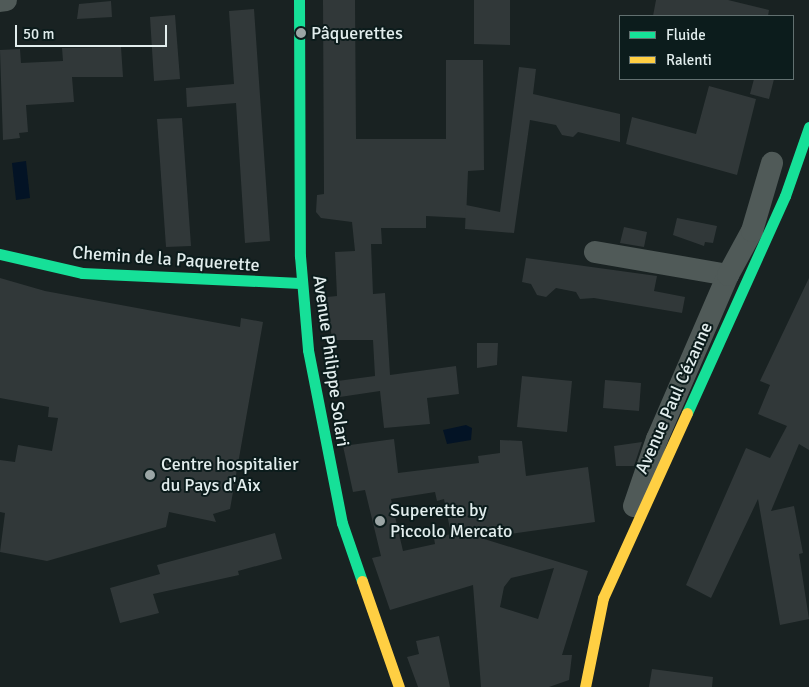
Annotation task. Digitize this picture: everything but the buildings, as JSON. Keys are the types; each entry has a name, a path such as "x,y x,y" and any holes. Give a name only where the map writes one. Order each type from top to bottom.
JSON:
{"street":[{"path":"0,1 6,0"},
{"name":"Avenue Philippe Solari","path":"299,0 300,283 315,397 340,514 399,687"},
{"name":"Avenue Paul Cézanne","path":"584,687 603,598 784,196 809,127"},
{"path":"632,532 634,499 728,275 752,231 772,163"},
{"path":"595,252 728,275"},
{"name":"Chemin de la Paquerette","path":"0,254 82,273 300,283"}],"water":[{"path":"26,161 30,198 16,200 12,163"},
{"path":"466,425 472,428 471,440 447,444 443,430"}],"traffic: fast":[{"path":"299,0 300,256 308,350 342,523 362,581"},
{"path":"687,413 785,196 809,127"},
{"path":"0,254 82,273 300,283"}],"traffic: slow":[{"path":"585,687 603,598 687,413"},
{"path":"362,581 399,687"}],"place":[{"name":"Pâquerettes","path":"301,33"},
{"name":"Centre hospitalier du Pays d'Aix","path":"150,475"},
{"name":"Superette by Piccolo Mercato","path":"380,521"}]}
